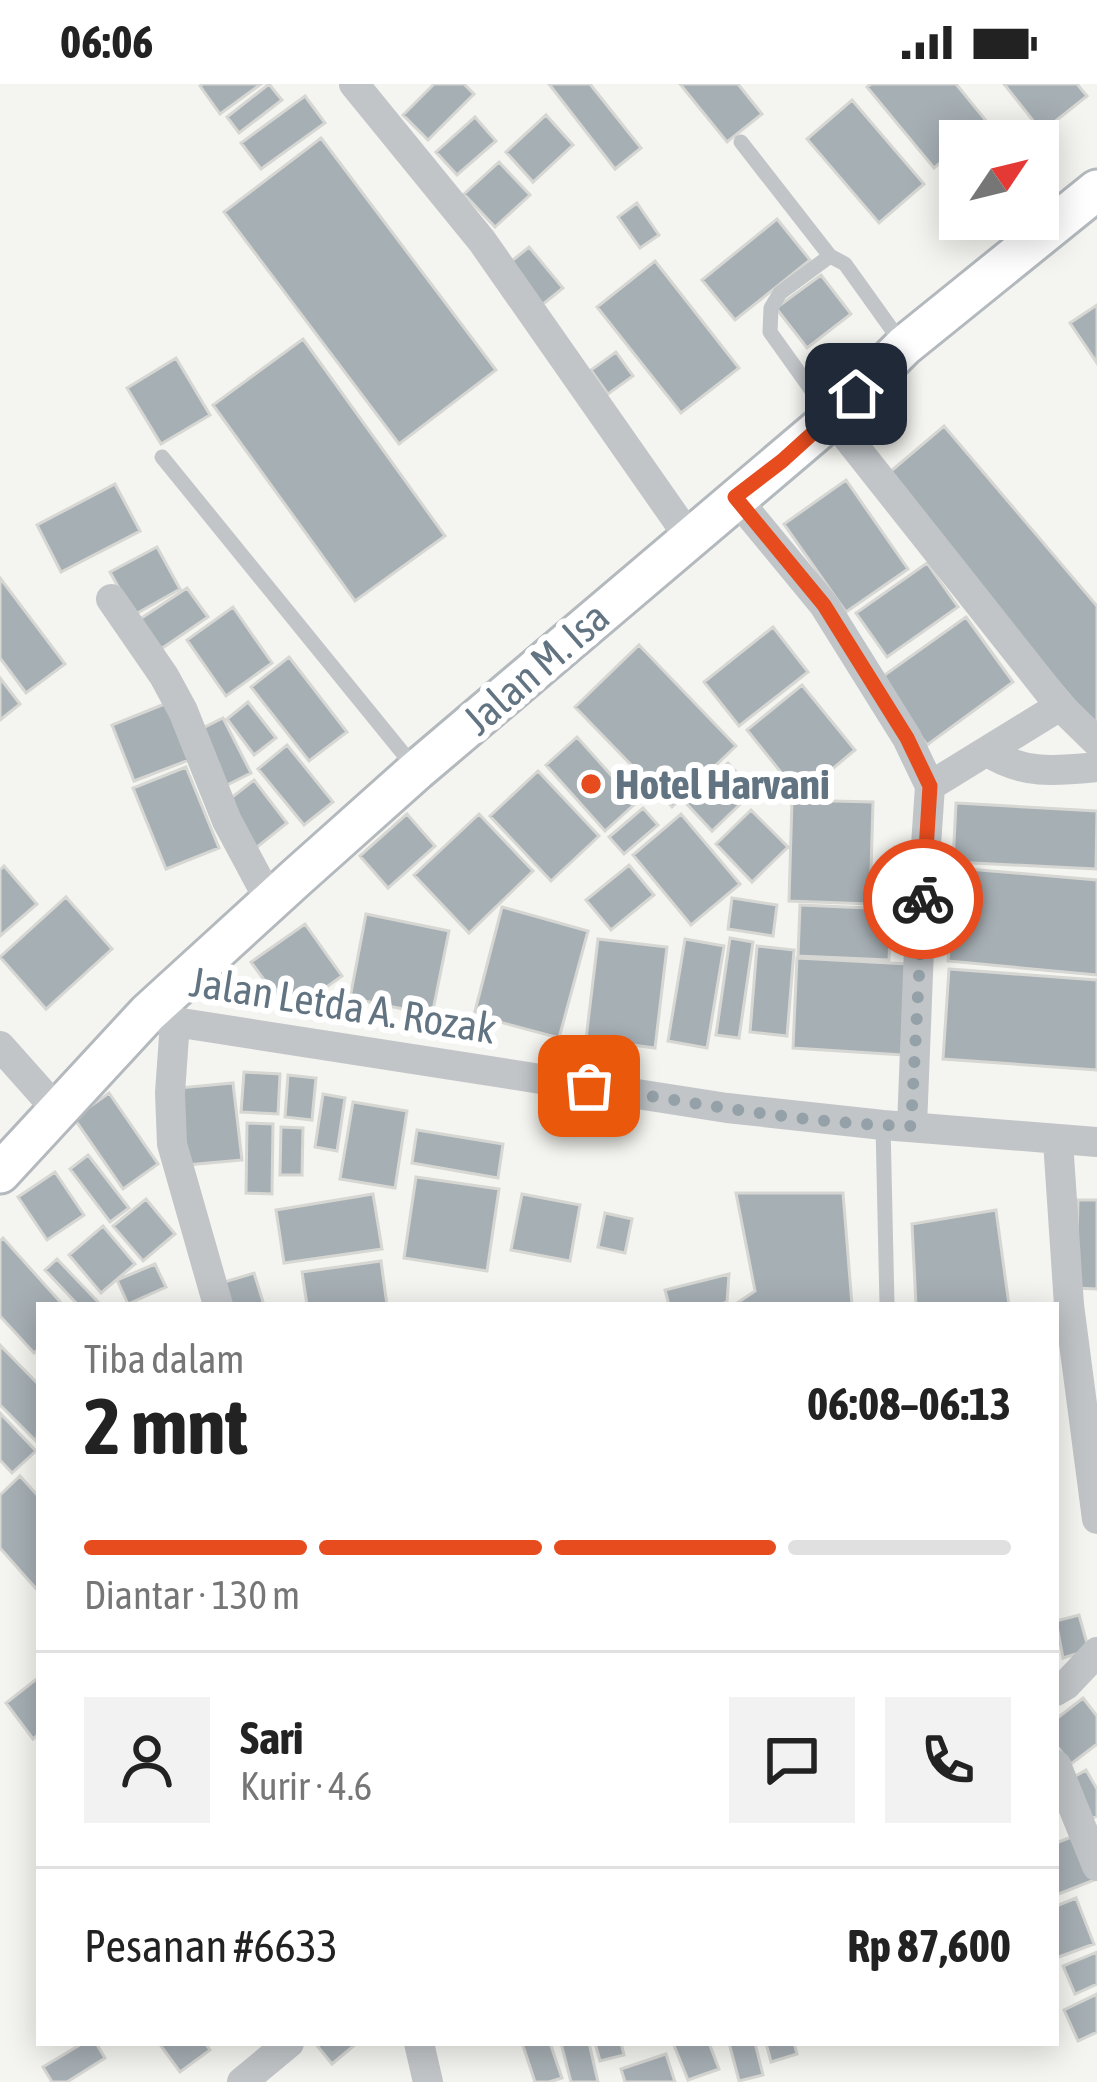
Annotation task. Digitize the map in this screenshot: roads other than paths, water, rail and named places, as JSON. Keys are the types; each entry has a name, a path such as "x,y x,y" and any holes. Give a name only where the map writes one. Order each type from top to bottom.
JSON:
{"main road":[{"name":"Jalan M. Isa","path":"0,1173 57,1109 161,1017 270,902 417,770 832,418 904,346 1097,190"}],"street":[{"path":"354,84 482,241 689,537"},
{"path":"832,418 1060,706 1097,742"},
{"path":"735,497 824,605 907,738 930,786 919,950 897,1126"},
{"path":"112,599 183,711 226,821 270,902"},
{"path":"930,786 1060,706"},
{"path":"988,752 1008,765 1032,770 1097,767"},
{"path":"161,1017 172,1144 217,1302"},
{"name":"Jalan Letda A. Rozak","path":"161,1017 728,1108 1097,1142"},
{"path":"0,1046 57,1109"},
{"path":"1058,1141 1069,1305 1096,1500"},
{"path":"1059,1689 1097,1652"},
{"path":"1059,1772 1097,1866"},
{"path":"242,2082 285,2046"},
{"path":"421,2046 428,2082"}],"lane":[{"path":"741,142 830,256 845,264 904,346"},
{"path":"830,256 780,293 771,308 770,332 832,418"},
{"path":"162,457 417,770"},
{"path":"887,1302 897,1126"}],"place":[{"name":"Hotel Harvani","path":"591,784"}]}
